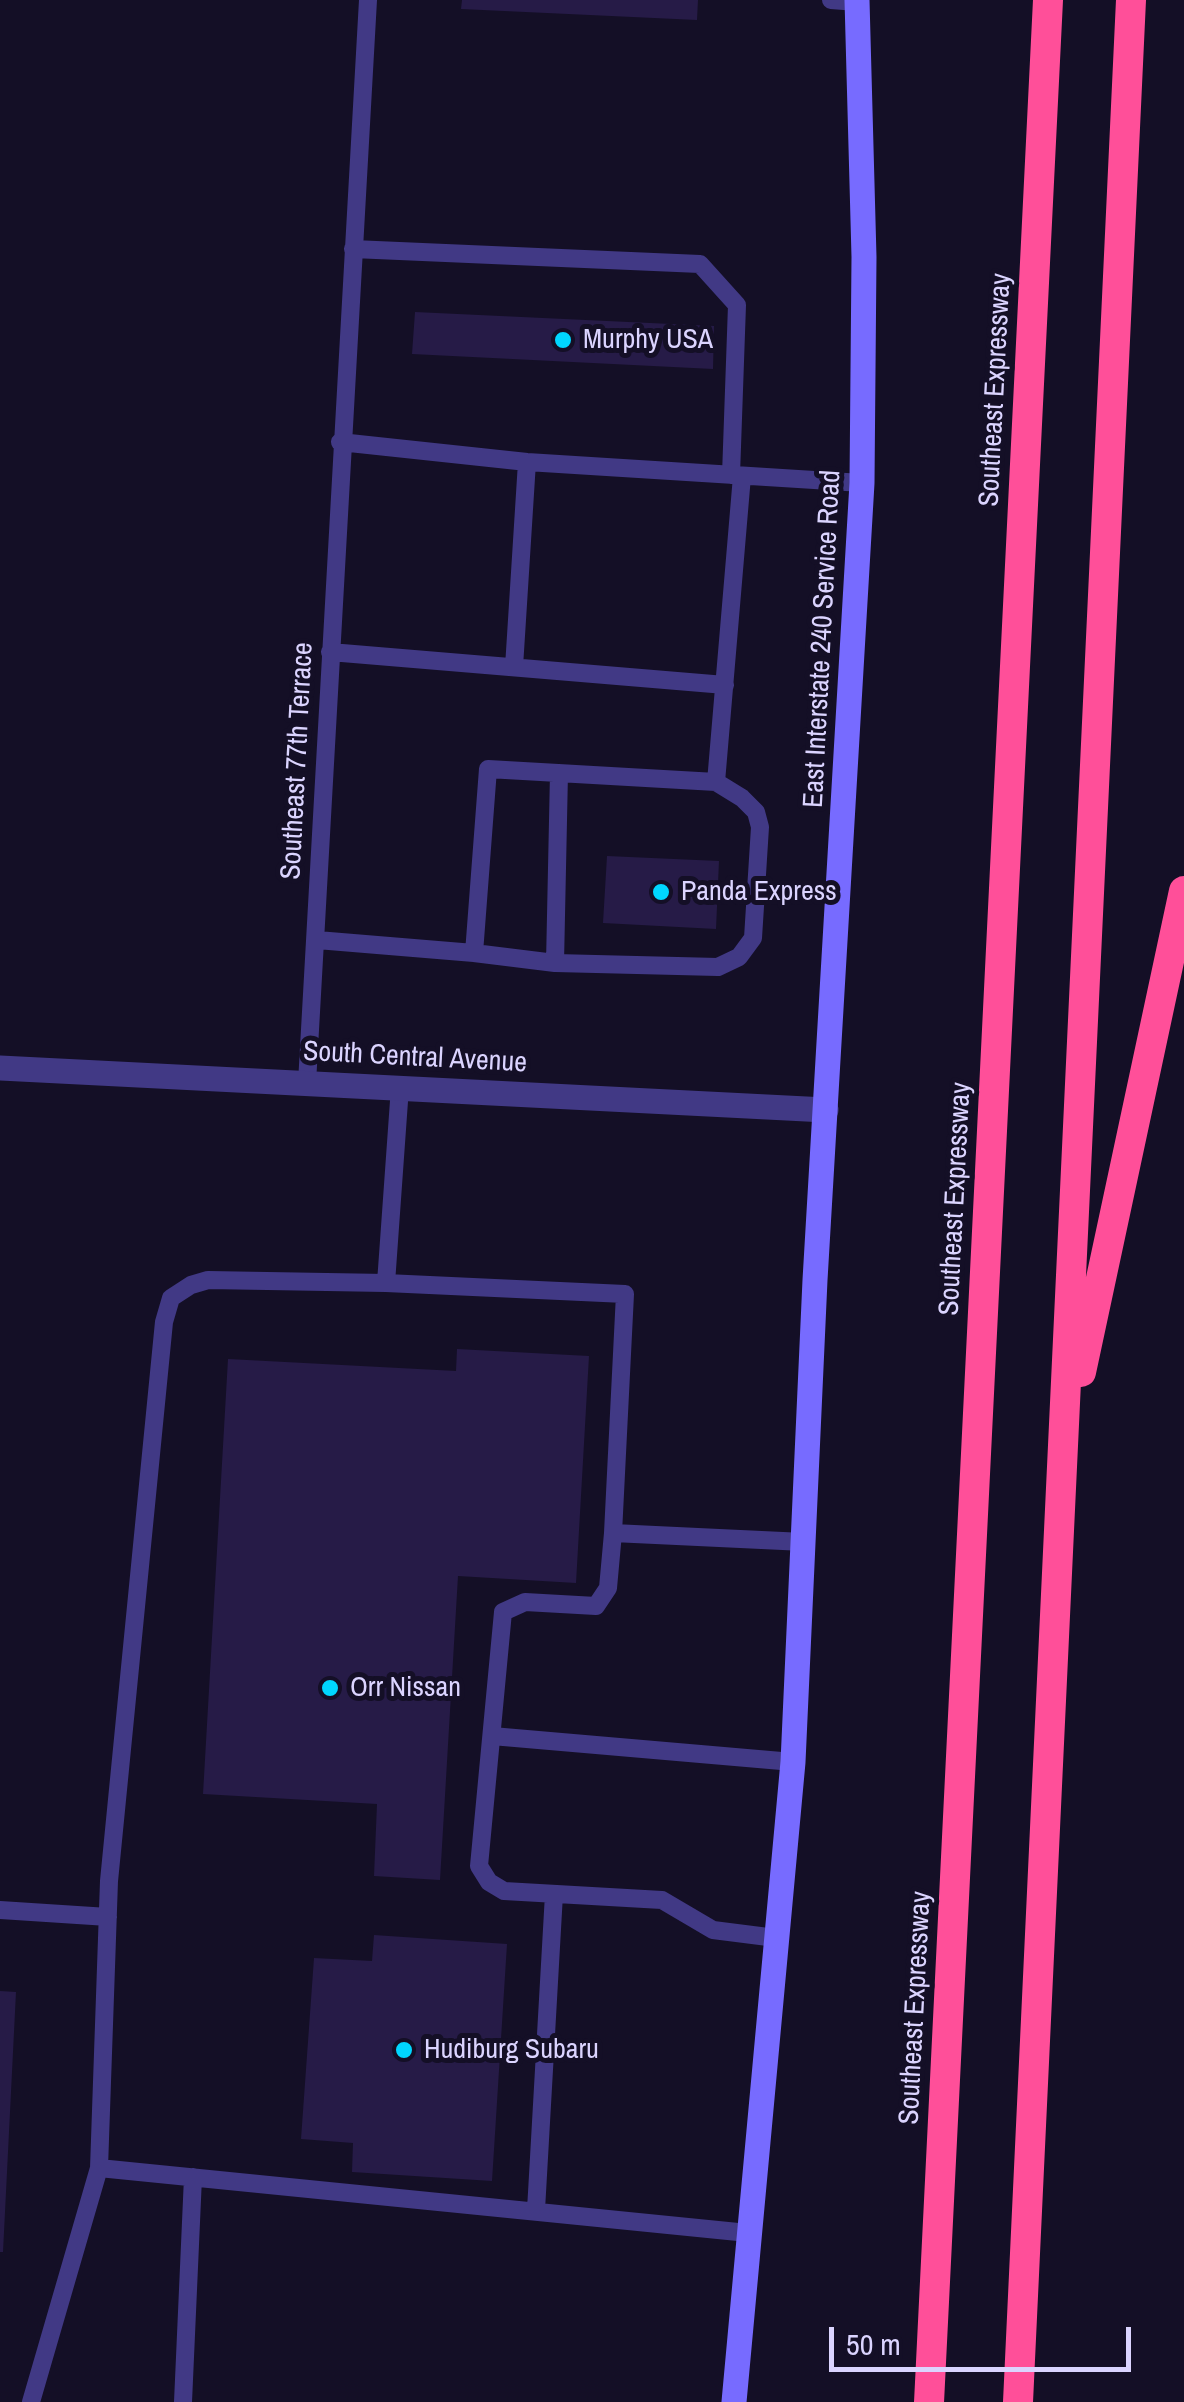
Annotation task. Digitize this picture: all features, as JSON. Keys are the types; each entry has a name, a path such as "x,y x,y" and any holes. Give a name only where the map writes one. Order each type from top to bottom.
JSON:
{"highway":[{"name":"Southeast Expressway","path":"928,2402 1048,0"},
{"path":"1018,2402 1132,0"},
{"path":"1056,1619 1079,1382 1184,891"}],"main road":[{"name":"East Interstate 240 Service Road","path":"734,2402 792,1762 815,1280 862,483 864,258 857,1"}],"street":[{"name":"South Central Avenue","path":"0,1068 826,1110"}],"lane":[{"name":"Southeast 77th Terrace","path":"307,1082 340,442 368,0"},
{"path":"831,0 857,1"},
{"path":"353,249 700,264 738,305 736,475 716,782"},
{"path":"340,442 527,462 862,483"},
{"path":"514,667 527,462"},
{"path":"330,652 725,686"},
{"path":"317,940 555,963 718,967 739,958 753,938 760,827 756,812 716,782 488,768 474,953"},
{"path":"555,963 560,773"},
{"path":"386,1283 400,1088"},
{"path":"30,2402 100,2168 108,1916 164,1322 171,1298 191,1284 208,1280 386,1283 625,1294 608,1588 596,1606 525,1602 503,1612 479,1866 489,1882 504,1891 662,1900 713,1930 776,1938"},
{"path":"614,1533 804,1542"},
{"path":"492,1736 792,1762"},
{"path":"536,2210 554,1894"},
{"path":"0,1910 108,1916"},
{"path":"100,2168 748,2234"},
{"path":"184,2402 193,2177"}],"building":[{"path":"462,0 698,0 697,20 461,9"},
{"name":"Murphy USA","path":"415,312 714,326 713,369 412,354"},
{"name":"Panda Express","path":"607,856 719,861 716,929 603,923"},
{"name":"Orr Nissan","path":"457,1349 589,1356 576,1583 458,1576 440,1880 374,1876 377,1804 203,1794 228,1359 456,1371"},
{"name":"Hudiburg Subaru","path":"374,1935 507,1944 492,2181 352,2172 353,2143 301,2139 314,1958 372,1961"},
{"path":"0,1991 16,1992 3,2252 0,2252"}],"place":[{"name":"Murphy USA","path":"563,340"},
{"name":"Panda Express","path":"661,892"},
{"name":"Orr Nissan","path":"330,1688"},
{"name":"Hudiburg Subaru","path":"404,2050"}]}
